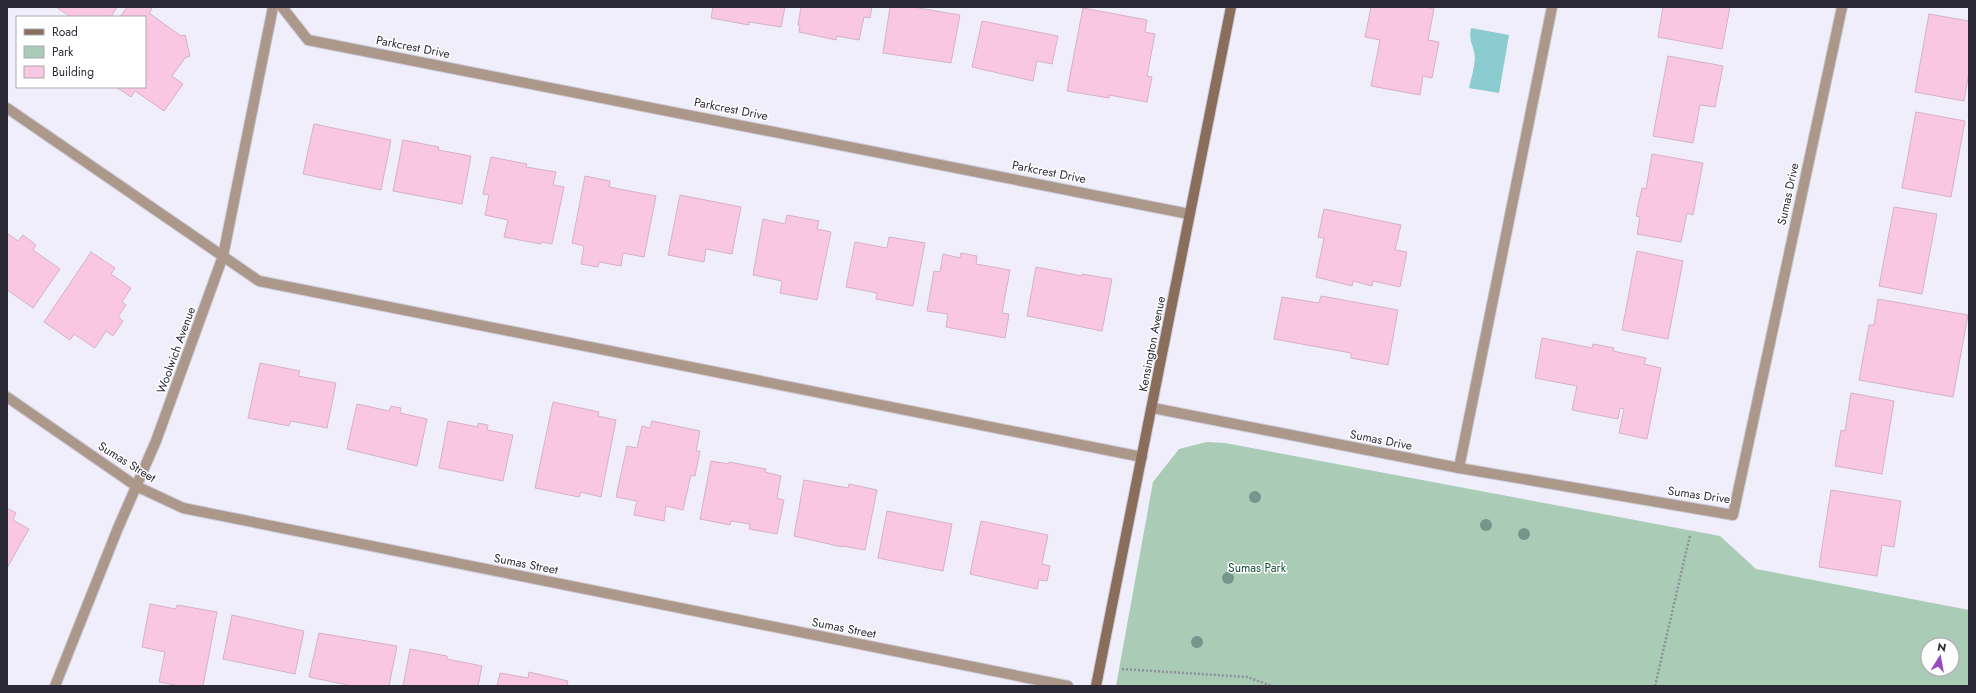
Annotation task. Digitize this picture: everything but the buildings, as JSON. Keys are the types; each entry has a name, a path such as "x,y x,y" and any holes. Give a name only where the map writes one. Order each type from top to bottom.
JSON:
{"street":[{"name":"Woolwich Avenue","path":"55,686 136,486 159,434 223,256 273,7"},
{"name":"Parkcrest Drive","path":"282,7 308,40 1189,214"},
{"name":"Kensington Avenue","path":"1096,686 1153,408 1189,214 1231,7"},
{"path":"1459,468 1552,7"},
{"name":"Sumas Drive","path":"1153,408 1459,468 1733,515 1842,7"},
{"path":"7,108 259,281 1142,457"},
{"name":"Sumas Street","path":"7,397 136,486 183,508 1068,686"}],"path":[{"path":"1655,686 1690,535"},
{"path":"1121,669 1247,677 1272,686"}],"green space":[{"name":"Sumas Park","path":"1207,442 1225,443 1720,536 1756,569 1969,610 1969,686 1116,686 1153,482 1179,449"}],"water":[{"path":"1471,28 1509,35 1499,93 1469,88 1475,59 1470,37"}]}
